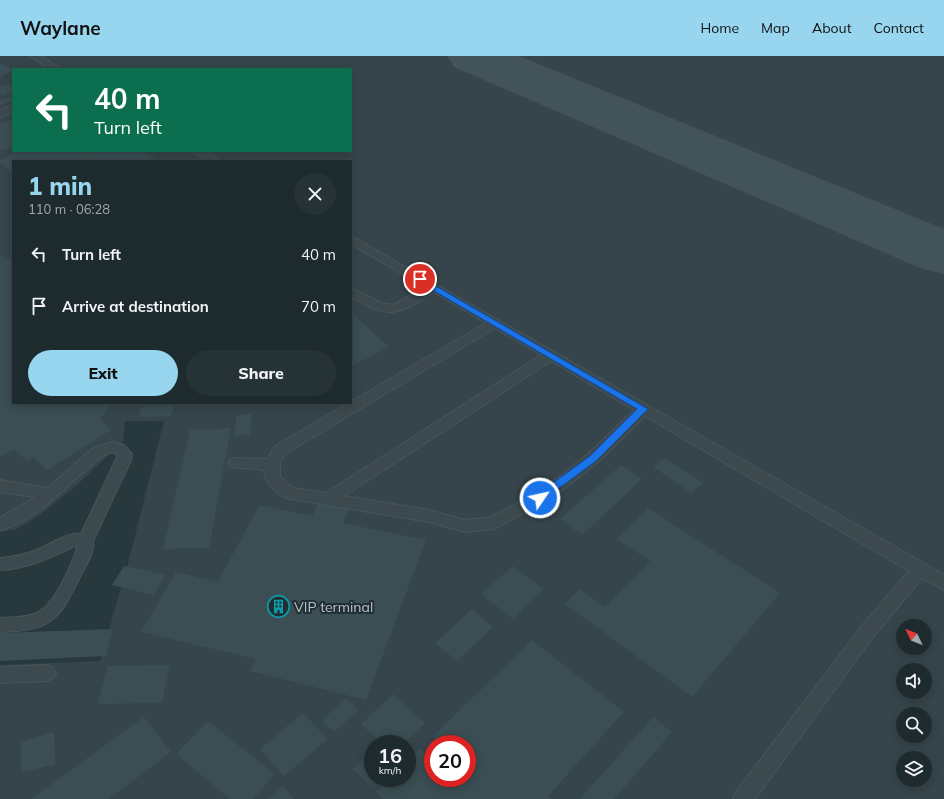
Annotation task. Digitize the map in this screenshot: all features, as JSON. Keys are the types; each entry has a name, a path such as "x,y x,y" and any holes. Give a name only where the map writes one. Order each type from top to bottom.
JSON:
{"lane":[{"path":"34,56 55,68"},
{"path":"0,114 12,108"},
{"path":"199,152 210,160"},
{"path":"352,240 944,583"},
{"path":"352,293 378,308 392,310 404,306 433,287"},
{"path":"494,323 289,443 280,450 271,465 271,474 274,482 281,488 290,492 328,500 429,516 464,526 494,523 528,505 568,478 593,458 643,409"},
{"path":"328,500 550,355"},
{"path":"0,525 10,521 49,494 99,451 115,447 125,454 124,460 85,541 85,548 58,607 38,622 0,625"},
{"path":"235,463 271,465"},
{"path":"0,486 49,494"},
{"path":"0,564 17,563 39,556 72,540 77,539 85,541"},
{"path":"742,799 867,632 920,569"},
{"path":"0,674 47,673"}],"shaded area":[{"path":"0,56 944,56 944,799 0,799 0,665 100,661 128,564 164,421 125,421 123,441 77,485 37,517 15,530 0,531"}],"building":[{"path":"2,64 12,69 12,71 0,77 0,65"},
{"path":"9,84 12,86 12,93 4,96 0,93 0,87"},
{"path":"10,96 12,97 12,101 0,105 0,100"},
{"path":"12,119 12,147 0,151 0,124"},
{"path":"18,152 90,152 93,154 98,152 145,152 158,160 12,160 12,171 0,163 0,160"},
{"path":"0,255 12,258 12,404 110,404 100,419 111,430 47,470 33,457 27,461 14,449 0,457"},
{"path":"352,313 389,347 352,366"},
{"path":"175,404 171,416 139,417 142,406"},
{"path":"252,414 250,435 234,436 237,415"},
{"path":"231,428 209,548 163,549 190,430"},
{"path":"665,458 703,483 691,493 653,467"},
{"path":"621,465 642,479 582,535 560,519"},
{"name":"VIP terminal","path":"319,501 350,507 343,523 426,540 366,700 250,671 256,659 141,632 176,572 218,582 259,505 312,516"},
{"path":"648,508 780,593 692,697 565,604 580,589 605,607 650,561 617,539"},
{"path":"124,566 166,575 153,595 112,585"},
{"path":"513,566 544,589 513,619 481,594"},
{"path":"472,609 493,627 457,661 435,643"},
{"path":"113,629 106,656 0,661 0,633"},
{"path":"532,640 624,712 548,796 552,799 383,799 375,792 380,787 416,787 416,751 419,748 424,752 424,787 476,787 476,735 434,735"},
{"path":"170,665 162,703 97,704 108,666"},
{"path":"393,694 425,723 412,735 373,735 361,724"},
{"path":"346,698 358,710 334,732 322,720"},
{"path":"303,713 328,739 284,776 260,749"},
{"path":"144,717 171,752 109,799 31,799"},
{"path":"653,717 672,732 614,799 580,799"},
{"path":"208,721 275,774 253,799 230,799 176,754"},
{"path":"54,732 55,764 21,773 21,742"},
{"path":"364,759 364,779 353,769"},
{"path":"283,786 294,799 267,799"}],"taxiway":[{"path":"473,56 944,253"}],"place":[{"name":"VIP terminal","path":"278,607"}],"route":[{"path":"420,279 643,409 593,458 540,498"}]}
